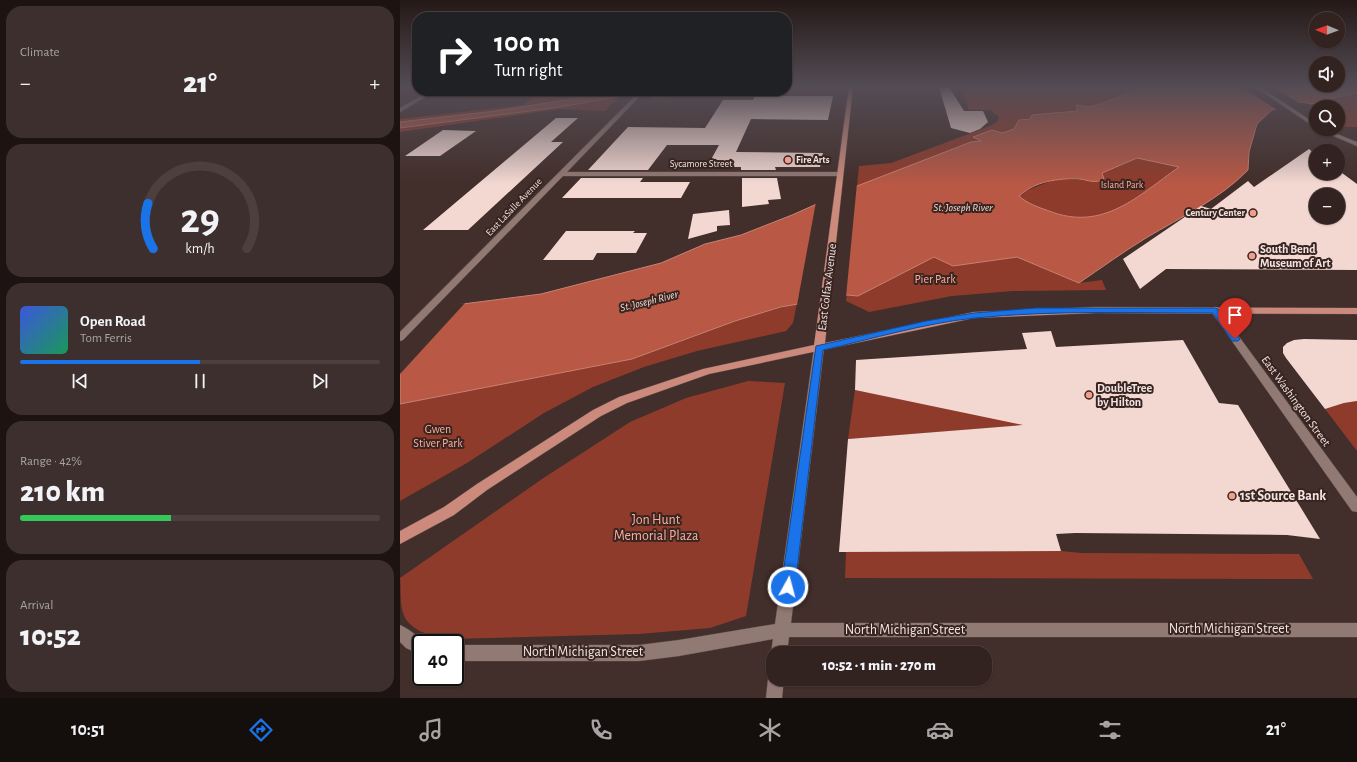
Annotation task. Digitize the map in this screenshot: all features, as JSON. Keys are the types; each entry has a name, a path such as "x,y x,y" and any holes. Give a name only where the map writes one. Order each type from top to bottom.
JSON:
{"main road":[{"name":"East Colfax Avenue","path":"819,348 847,120"},
{"path":"400,538 449,511 597,413 623,400 708,371 974,315 1050,311 1357,311"}],"street":[{"name":"East LaSalle Avenue","path":"400,338 615,120"},
{"path":"1345,134 1357,139"},
{"path":"1337,136 1357,144"},
{"name":"Sycamore Street","path":"561,174 840,178"},
{"name":"East Washington Street","path":"1215,310 1357,507"},
{"name":"East Colfax Avenue","path":"781,646 819,348"},
{"name":"North Michigan Street","path":"464,652 639,653 679,648 782,630 1357,630"},
{"path":"400,632 412,643"},
{"path":"774,698 775,686"}],"green space":[{"path":"400,120 486,120 400,132"},
{"path":"998,120 1021,120 1019,120 1015,129 1002,133 974,137 982,140 971,142 857,186 859,166 891,163 990,126"},
{"path":"1345,120 1357,120 1357,127 1345,127"},
{"name":"Island Park","path":"1137,158 1180,167 1134,199 1119,208 1103,214 1086,217 1068,216 1037,207 1019,196 1025,191 1056,179 1099,182 1102,173"},
{"name":"Pier Park","path":"934,257 953,266 1017,257 1079,283 1102,280 1106,290 1013,291 952,296 869,312 846,301 847,295 858,296"},
{"name":"Gwen Stiver Park","path":"797,303 793,323 786,331 697,351 644,367 593,387 544,413 467,463 400,501 400,404 632,359 735,321"},
{"name":"Jon Hunt Memorial Plaza","path":"748,381 785,383 746,616 710,628 639,634 464,639 464,634 427,634 420,631 408,622 402,609 400,578 542,479 630,422 686,398"},
{"path":"855,390 1029,425 848,439"},
{"path":"1357,401 1357,451 1325,409 1344,403"},
{"path":"1061,551 1081,553 1299,554 1313,579 845,578 846,552"}],"water":[{"path":"421,120 464,120 400,128 400,122"},
{"name":"St. Joseph River","path":"1019,120 1024,120 1262,120 1257,124 1249,152 1248,170 1237,180 1213,199 1137,243 1079,283 1017,257 953,266 934,257 858,296 847,295 781,307 735,321 632,359 400,404 400,312 541,294 661,263 705,244 741,235 792,215 857,186 971,142 981,141 973,137 992,130 1002,133 1014,129","holes":["1137,158 1179,167 1119,208 1103,214 1086,217 1068,216 1049,211 1037,207 1019,196 1032,187 1055,180 1101,180 1104,179 1102,173"]}],"pier":[{"path":"857,183 846,297 797,305 816,202"},
{"path":"465,303 400,374 400,310"}],"building":[{"path":"554,120 576,120 551,142 563,142 468,230 423,230"},
{"path":"710,120 751,120 736,152 823,153 820,167 775,167 776,170 741,170 741,167 707,167 719,145 667,145 648,170 588,170 628,127 705,128"},
{"path":"949,120 987,120 988,122 980,129 970,133 951,128"},
{"path":"443,130 476,131 440,156 405,156"},
{"name":"Century Center","path":"1309,149 1309,180 1345,180 1345,175 1357,184 1357,270 1166,269 1140,289 1123,259 1201,206 1211,209 1248,181 1254,187"},
{"path":"581,178 643,178 640,182 690,182 681,198 562,198"},
{"path":"742,178 777,178 781,199 768,200 769,204 742,207"},
{"path":"729,210 730,225 717,226 717,231 688,239 693,214"},
{"path":"566,231 635,231 633,233 647,233 636,253 597,253 593,260 543,260"},
{"path":"1051,331 1056,347 1183,340 1219,403 1238,405 1320,539 1287,535 1075,533 1056,534 1061,551 839,552 848,439 1023,425 855,390 856,360 1027,349 1022,333"},
{"path":"1294,340 1357,340 1357,401 1344,403 1325,409 1283,353 1283,347 1287,343"}],"place":[{"name":"Fire Arts","path":"788,160"},
{"name":"Century Center","path":"1253,213"},
{"name":"South Bend Museum of Art","path":"1252,256"},
{"name":"DoubleTree by Hilton","path":"1089,395"},
{"name":"1st Source Bank","path":"1232,496"}],"route":[{"path":"788,587 819,348 974,315 1036,311 1215,310 1235,339"}]}
